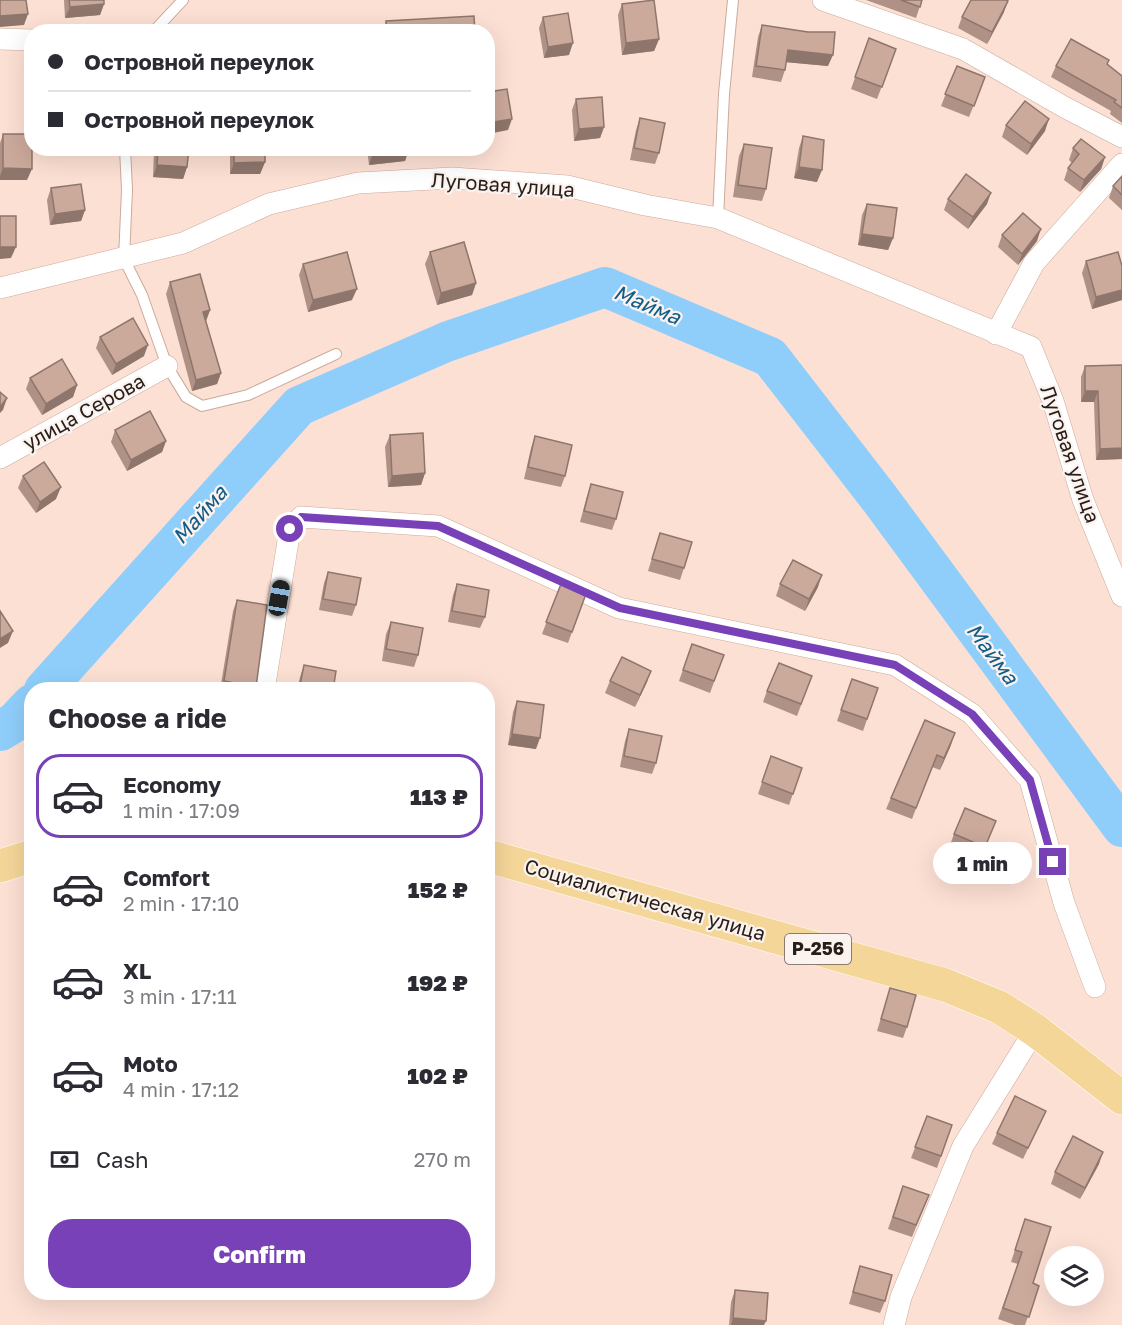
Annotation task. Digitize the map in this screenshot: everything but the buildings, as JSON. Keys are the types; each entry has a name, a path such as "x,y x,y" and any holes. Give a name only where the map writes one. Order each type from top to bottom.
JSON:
{"main road":[{"path":"0,866 24,858"},
{"name":"Социалистическая улица","path":"495,858 945,985 999,1007 1035,1030 1122,1098"}],"street":[{"path":"824,0 963,49 1122,137"},
{"path":"0,39 24,40"},
{"path":"996,334 1034,263 1122,164"},
{"name":"Луговая улица","path":"0,288 183,243 269,204 358,183 452,178 567,186 645,205 718,218 1031,347 1053,401 1083,500 1122,596"},
{"name":"улица Серова","path":"0,458 167,366"},
{"path":"265,682 290,529 301,517 438,526 620,608 895,665 972,714 1030,780 1064,903 1095,987"},
{"path":"894,1325 901,1297 963,1146 1035,1030"}],"lane":[{"path":"160,24 183,0"},
{"path":"718,218 724,94 733,0"},
{"path":"125,156 127,190 124,259 142,295 167,366 186,396 202,406 248,395 336,354"}],"waterway":[{"name":"Майма","path":"51,682 299,406 446,342 605,287 770,357 880,499 1122,827"},
{"name":"Майма","path":"0,731 15,722 24,712"}],"route":[{"path":"290,529 301,517 438,526 620,608 895,665 972,714 1030,780 1053,862"}]}
